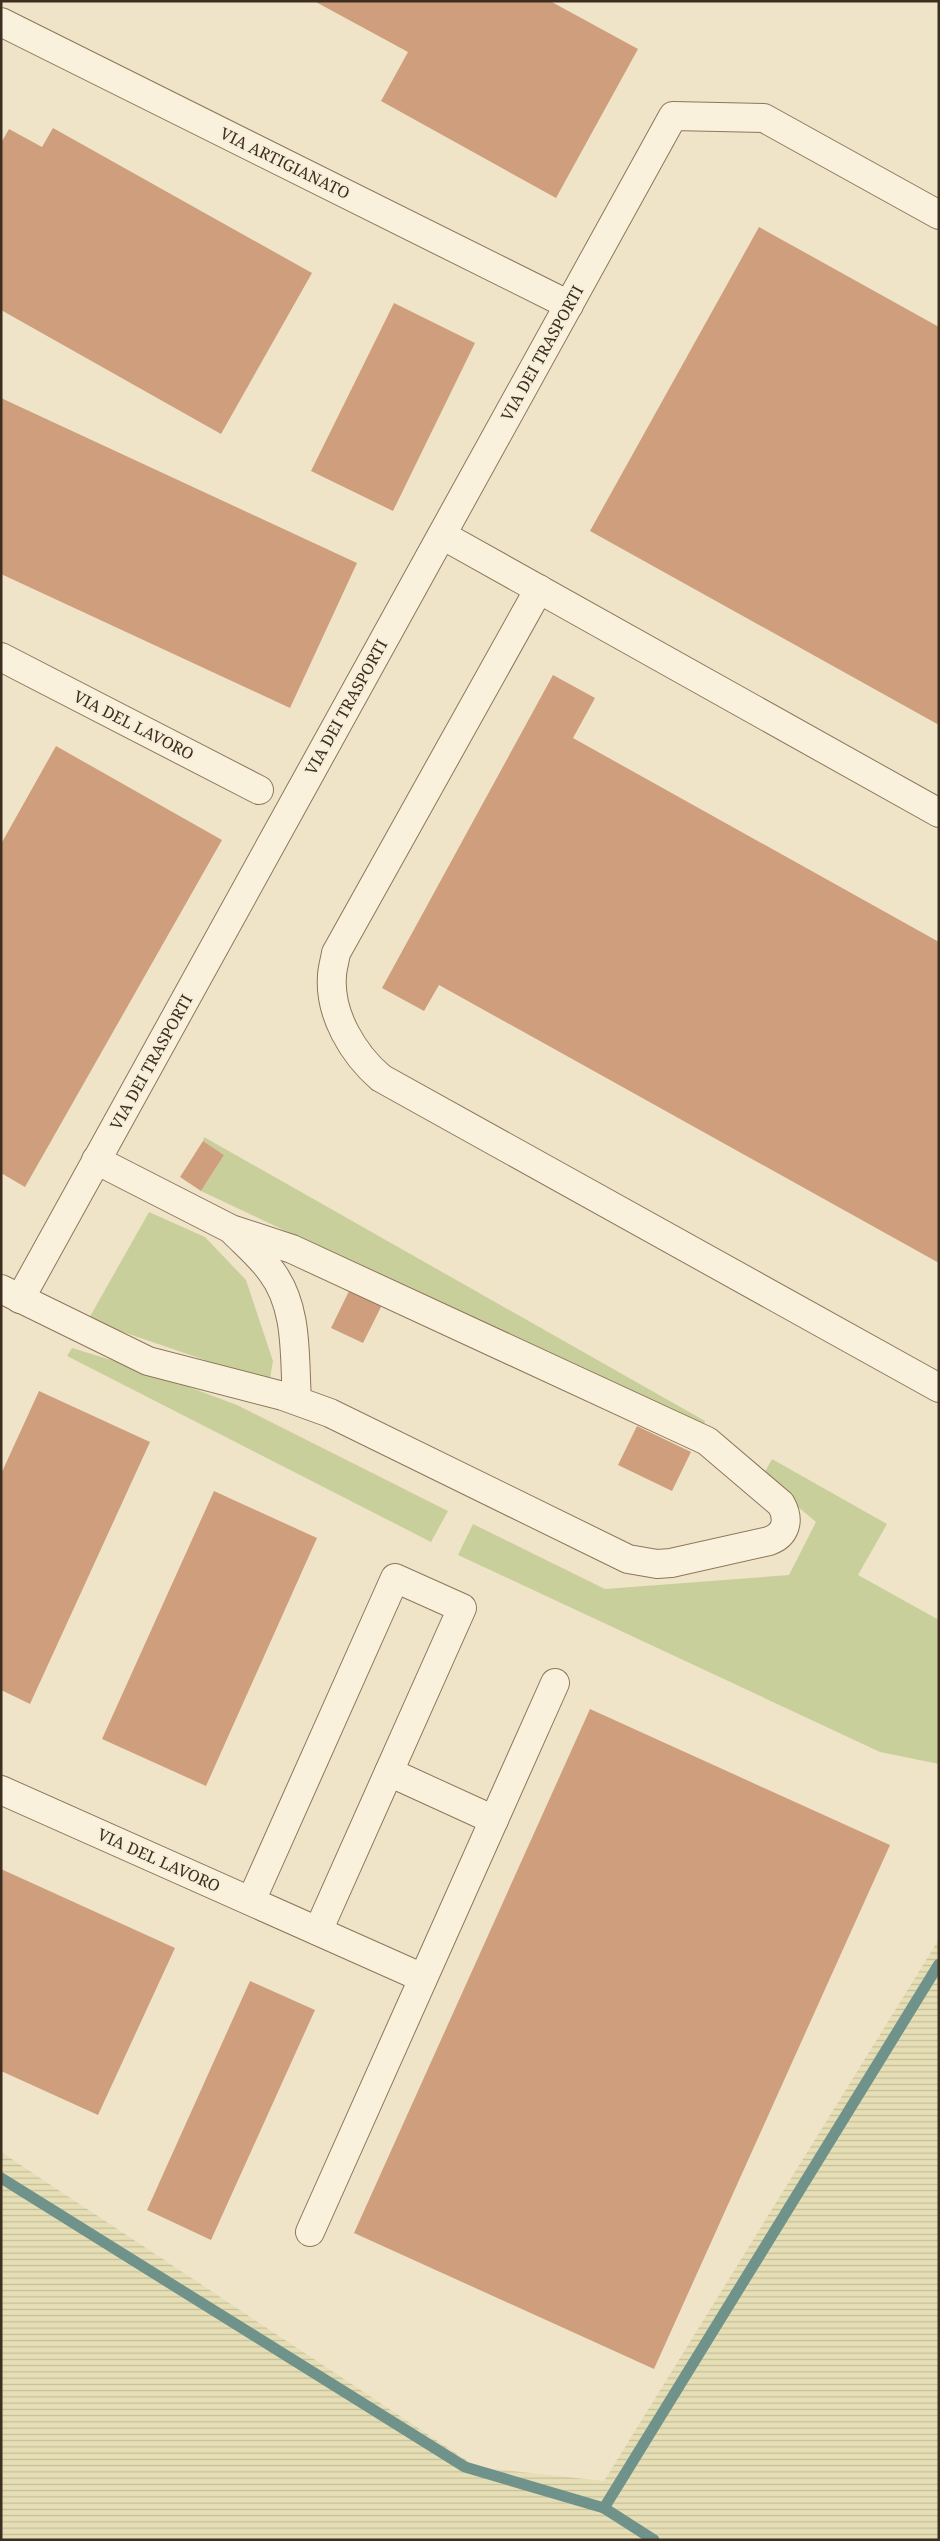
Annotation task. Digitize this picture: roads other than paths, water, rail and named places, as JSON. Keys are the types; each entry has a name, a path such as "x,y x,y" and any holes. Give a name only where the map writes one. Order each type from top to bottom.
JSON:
{"street":[{"name":"VIA ARTIGIANATO","path":"1,22 569,304"},
{"name":"VIA DEI TRASPORTI","path":"10,1294 96,1160 673,116 764,118 939,215"},
{"path":"442,535 939,813"},
{"path":"538,589 336,953 332,976 334,1000 342,1024 365,1064 381,1078 939,1388"},
{"name":"VIA DEL LAVORO","path":"4,664 259,790"},
{"path":"10,1294 148,1361 296,1400 330,1413 624,1557 657,1564 671,1563 769,1541 781,1534 786,1524 786,1512 781,1504 707,1441 292,1249 232,1229 96,1160"},
{"path":"232,1229 271,1271 285,1293 293,1327 296,1400"},
{"path":"251,1901 396,1578 462,1608 318,1931"},
{"path":"310,2232 555,1683"},
{"path":"389,1772 494,1820"},
{"name":"VIA DEL LAVORO","path":"1,1790 423,1978"}],"waterway":[{"path":"654,2540 604,2508 939,1964"},
{"path":"1,2178 465,2467 604,2508"}]}
